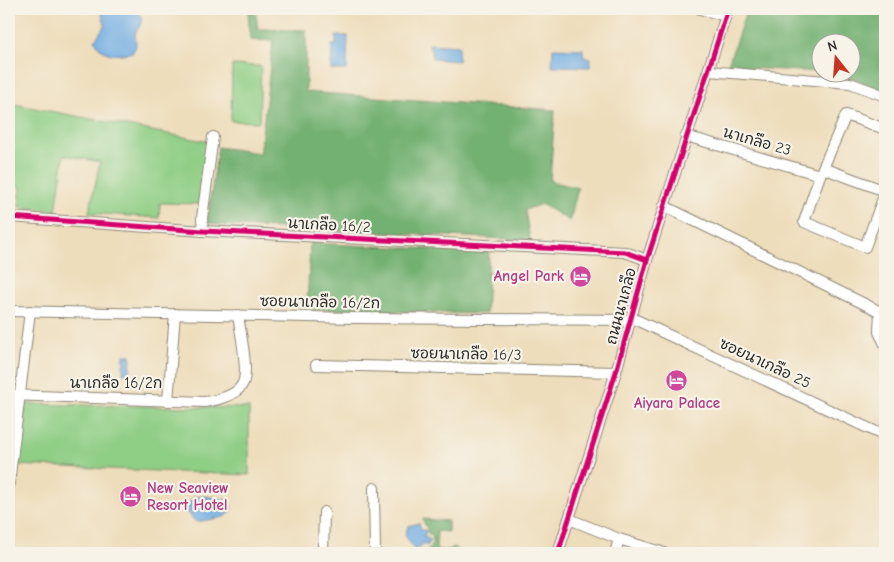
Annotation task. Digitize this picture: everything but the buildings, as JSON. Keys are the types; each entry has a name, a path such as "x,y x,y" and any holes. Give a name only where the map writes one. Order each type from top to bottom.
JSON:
{"street":[{"path":"700,9 727,12"},
{"name":"ถนนนาเกลือ","path":"558,553 616,372 647,260 727,12"},
{"path":"709,71 850,83 885,96"},
{"name":"นาเกลือ 23","path":"686,136 821,172 885,192 865,247 804,222 821,172 846,115 885,129"},
{"path":"203,231 202,218 213,137"},
{"path":"664,206 883,312 879,332 885,344"},
{"name":"นาเกลือ 16/2","path":"9,217 203,231 625,252 647,260"},
{"name":"ซอยนาเกลือ 16/2ก","path":"9,311 632,319"},
{"path":"9,484 14,396 30,311"},
{"name":"นาเกลือ 16/2ก","path":"14,396 168,401 174,314"},
{"path":"168,401 214,401 227,398 242,384 245,370 238,315"},
{"name":"ซอยนาเกลือ 25","path":"632,319 885,436"},
{"name":"ซอยนาเกลือ 16/3","path":"316,365 616,372"},
{"path":"374,488 374,553"},
{"path":"323,553 324,512"},
{"path":"569,519 619,539 664,553"},
{"path":"615,553 619,539"}],"green space":[{"path":"248,9 255,9 258,29 306,30 306,92 555,110 550,181 578,188 570,221 541,204 525,210 530,240 218,225 207,222 218,147 260,153 273,41 250,40"},
{"path":"747,9 885,9 885,91 862,82 862,32 812,32 812,72 727,67"},
{"path":"232,65 261,66 259,122 231,121"},
{"path":"9,103 209,142 201,204 160,203 159,218 89,213 100,162 64,155 56,211 19,207 21,186 9,185"},
{"path":"310,243 489,252 486,314 307,309"},
{"path":"25,404 249,408 249,475 17,465"},
{"path":"422,519 448,521 448,532 437,531 436,550 447,550 454,547 458,550 457,553 424,553 432,545 433,537 427,532"}],"water":[{"path":"102,9 135,9 142,18 140,26 135,33 136,46 133,52 111,54 98,46 95,40 105,25"},
{"path":"336,36 348,36 347,70 331,70 332,45 336,45"},
{"path":"429,44 459,46 458,61 433,59"},
{"path":"553,48 583,49 583,57 591,58 590,67 552,66"},
{"path":"124,355 131,355 130,374 123,373"},
{"path":"204,496 227,500 232,506 230,513 224,517 196,522 188,513 188,504 194,497"},
{"path":"419,523 421,529 426,531 424,537 431,540 427,546 423,543 420,548 414,549 405,535 408,526"}],"cycle path":[{"path":"558,553 616,372 647,260 728,9"},
{"path":"9,217 203,231 625,252 647,260"}],"place":[{"name":"Angel Park","path":"580,276"},
{"name":"Aiyara Palace","path":"677,380"},
{"name":"New Seaview Resort Hotel","path":"131,497"}]}
